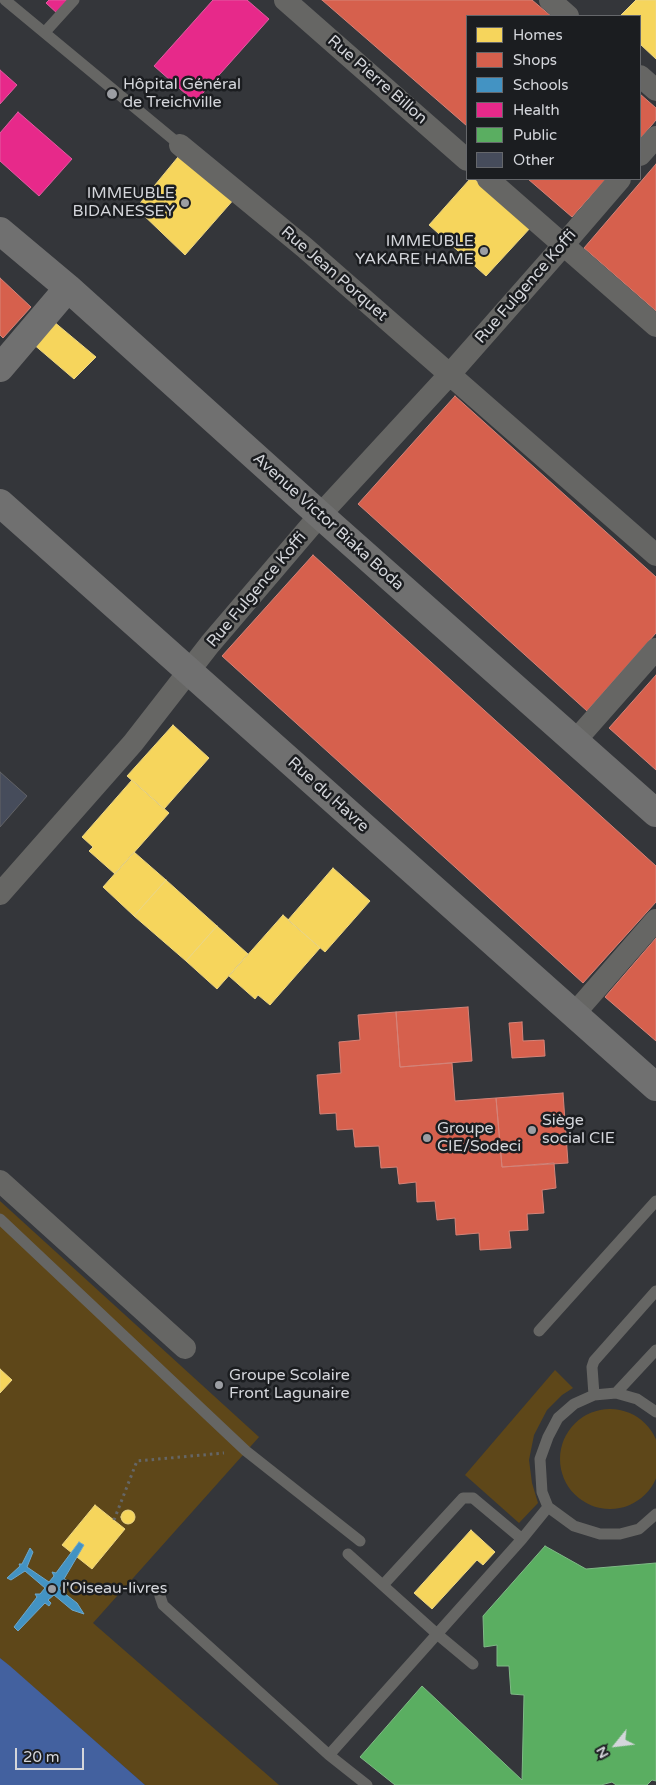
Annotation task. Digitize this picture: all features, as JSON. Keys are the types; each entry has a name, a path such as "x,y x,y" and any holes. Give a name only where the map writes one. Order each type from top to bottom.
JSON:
{"street":[{"name":"Rue Pierre Billon","path":"285,0 408,106 466,159"},
{"path":"550,0 567,15"},
{"path":"641,77 656,90"},
{"path":"641,154 656,137"},
{"name":"Rue Jean Porquet","path":"180,145 311,254 450,374 656,556"},
{"path":"489,180 656,326"},
{"name":"Rue Fulgence Koffi","path":"0,894 134,743 210,644 320,515 450,374 619,180"},
{"name":"Avenue Victor Biaka Boda","path":"0,231 68,288 656,813"},
{"path":"0,368 68,288"},
{"name":"Rue du Havre","path":"0,503 656,1087"},
{"path":"575,741 656,649"},
{"path":"574,1014 656,920"},
{"path":"0,1181 185,1348"}],"lane":[{"name":"Rue Jean Porquet","path":"5,0 180,145"},
{"path":"45,32 74,0"},
{"path":"539,1331 656,1201"},
{"path":"0,1219 246,1451 360,1541"},
{"path":"594,1395 592,1367 594,1361 656,1291"},
{"path":"616,1394 656,1350"},
{"path":"656,1412 637,1399 616,1394 594,1395 574,1404 558,1418 548,1437 540,1459 542,1492 548,1507 574,1526 600,1534 620,1534 638,1529 656,1514"},
{"path":"383,1585 463,1498 472,1498 522,1539"},
{"path":"329,1754 522,1539 548,1507"},
{"path":"348,1554 473,1664"},
{"path":"160,1596 162,1605 329,1754 367,1785"}],"path":[{"path":"114,1520 137,1461 246,1451"}],"shaded area":[{"path":"0,1201 259,1437 93,1623 279,1785 145,1785 0,1658"},
{"path":"555,1370 573,1388 562,1395 547,1410 534,1435 529,1460 532,1483 538,1503 519,1523 465,1475"},
{"path":"610,1409 629,1413 645,1424 656,1440 656,1478 645,1494 629,1505 610,1509 591,1505 575,1494 564,1478 560,1459 564,1440 575,1424 591,1413"}],"water":[{"path":"0,1658 10,1666 145,1785 0,1785"}],"building: Homes":[{"path":"636,0 656,0 656,59 641,45 641,15 621,15"},
{"name":"IMMEUBLE BIDANESSEY","path":"183,151 235,198 185,255 136,208"},
{"name":"IMMEUBLE YAKARE HAME","path":"469,180 475,180 532,226 486,276 429,225"},
{"path":"53,321 96,357 74,379 32,343"},
{"path":"173,725 209,758 164,809 127,776"},
{"path":"132,780 169,813 115,874 89,851 93,847 82,837"},
{"path":"134,852 166,880 134,916 103,887"},
{"path":"333,868 370,901 325,952 288,920"},
{"path":"166,880 217,926 186,961 134,916"},
{"path":"283,915 320,948 270,1005 258,995 255,999 229,976"},
{"path":"217,926 248,954 217,989 186,961"},
{"path":"0,1369 12,1380 0,1393"},
{"path":"95,1505 125,1529 92,1569 62,1545"},
{"path":"125,1510 131,1510 135,1517 131,1524 125,1524 121,1520 121,1514"},
{"path":"471,1530 495,1552 483,1565 477,1560 432,1609 414,1593"}],"building: Shops":[{"path":"322,0 532,0 550,15 466,15 466,125"},
{"path":"641,95 656,108 656,120 641,138"},
{"path":"656,164 656,311 584,248"},
{"path":"529,180 605,180 572,217"},
{"path":"0,278 31,307 3,338 0,335"},
{"path":"455,396 656,577 656,633 587,711 358,504"},
{"path":"313,555 656,866 656,902 583,983 222,656"},
{"path":"656,675 656,770 609,728"},
{"path":"656,938 656,1041 605,997"},
{"path":"468,1007 472,1061 400,1067 396,1012"},
{"name":"Groupe CIE/Sodeci","path":"396,1012 400,1067 452,1063 455,1101 496,1098 502,1167 554,1163 556,1188 542,1190 544,1213 527,1214 528,1230 509,1231 511,1248 480,1250 479,1233 456,1235 455,1218 437,1220 435,1201 417,1202 416,1182 399,1184 397,1167 381,1168 379,1146 355,1147 353,1129 337,1130 336,1113 320,1114 317,1075 341,1073 339,1042 360,1040 358,1015"},
{"path":"522,1022 523,1041 544,1040 545,1056 512,1058 509,1023"},
{"name":"Siège social CIE","path":"563,1093 568,1163 502,1167 496,1098"}],"building: Schools":[{"path":"79,1542 84,1545 64,1579 68,1581 65,1585 62,1582 59,1589 77,1603 84,1614 72,1610 54,1595 48,1600 51,1603 49,1606 45,1603 18,1631 14,1627 37,1597 35,1594 40,1594 45,1588 25,1571 11,1580 7,1578 20,1566 19,1564 22,1564 30,1548 33,1552 27,1567 49,1582 54,1576 52,1572 56,1573"}],"building: Health":[{"path":"49,0 73,0 59,15 46,3"},
{"path":"213,0 247,0 269,19 195,102 154,66"},
{"path":"0,70 17,85 0,104"},
{"path":"18,112 72,159 39,196 0,161 0,133"}],"building: Public":[{"path":"545,1546 586,1569 656,1563 656,1781 652,1780 647,1785 616,1785 612,1782 601,1785 395,1785 360,1757 422,1686 522,1780 524,1695 511,1694 509,1666 497,1666 497,1645 484,1647 483,1616"}],"building: Other":[{"path":"0,772 27,796 0,827"}],"place":[{"name":"Hôpital Général de Treichville","path":"112,94"},
{"name":"IMMEUBLE BIDANESSEY","path":"185,203"},
{"name":"IMMEUBLE YAKARE HAME","path":"484,251"},
{"name":"Siège social CIE","path":"532,1130"},
{"name":"Groupe CIE/Sodeci","path":"427,1138"},
{"name":"Groupe Scolaire Front Lagunaire","path":"219,1385"},
{"name":"l'Oiseau-livres","path":"52,1589"}]}
